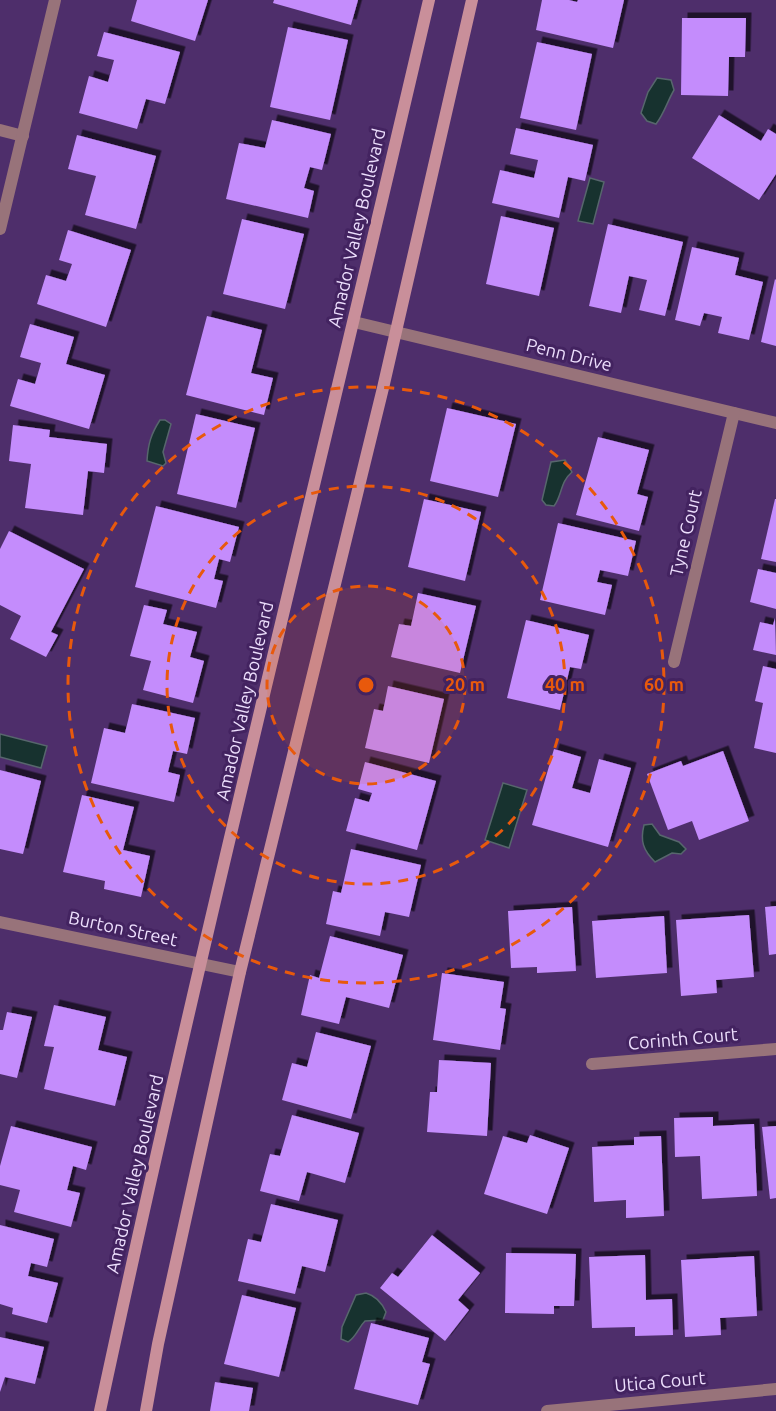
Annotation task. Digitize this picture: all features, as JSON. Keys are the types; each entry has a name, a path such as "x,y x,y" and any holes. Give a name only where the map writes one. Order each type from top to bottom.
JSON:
{"street":[{"path":"0,229 55,0"},
{"name":"Amador Valley Boulevard","path":"100,1411 201,964 429,0"},
{"path":"146,1411 158,1344 240,972 397,331 472,0"},
{"path":"0,130 23,136"},
{"name":"Penn Drive","path":"354,322 776,423"},
{"name":"Tyne Court","path":"674,662 734,413"},
{"name":"Burton Street","path":"0,922 240,972"},
{"name":"Corinth Court","path":"592,1065 776,1049"},
{"name":"Utica Court","path":"548,1411 776,1389"}],"shaded area":[{"path":"657,78 671,80 674,90 656,124 647,121 641,113 648,92"},
{"path":"590,178 604,182 593,224 578,221"},
{"path":"160,420 171,424 163,452 166,463 163,466 147,461 150,439"},
{"path":"565,460 572,472 565,480 554,506 546,505 542,500 551,462"},
{"path":"0,734 47,746 41,768 0,757"},
{"path":"503,783 527,790 509,848 485,840"},
{"path":"652,824 660,835 679,842 686,849 681,854 672,853 655,862 645,849 642,836 644,825"},
{"path":"366,1293 376,1298 383,1306 386,1312 383,1320 365,1321 348,1342 341,1339 342,1327 356,1295"}],"building":[{"path":"137,0 208,0 195,41 131,21"},
{"path":"274,0 358,0 351,25 273,3"},
{"path":"542,0 577,2 578,0 624,0 613,48 536,30"},
{"path":"682,18 746,18 745,57 729,57 728,96 681,95"},
{"path":"288,27 348,40 330,120 270,107"},
{"path":"104,32 180,52 165,104 146,99 137,129 79,113 89,76 108,82 114,60 97,56"},
{"path":"537,42 592,54 576,130 520,118"},
{"path":"719,115 761,141 768,129 776,134 776,174 759,200 692,158"},
{"path":"272,120 331,134 322,170 310,167 304,188 314,191 308,218 226,199 239,143 265,148"},
{"path":"516,128 593,145 585,181 568,177 559,218 492,203 500,170 534,178 538,160 510,154"},
{"path":"77,135 156,156 136,229 85,215 96,176 68,169"},
{"path":"501,216 554,228 539,296 486,284"},
{"path":"242,219 304,234 285,309 223,294"},
{"path":"608,224 683,242 665,316 639,310 647,280 629,276 621,313 589,306"},
{"path":"68,230 131,250 106,327 37,304 46,275 66,281 72,264 59,260"},
{"path":"692,247 739,258 735,275 763,282 749,340 718,333 722,317 704,313 700,326 675,320"},
{"path":"776,280 776,346 761,342"},
{"path":"207,316 262,330 251,373 273,378 264,415 186,395"},
{"path":"30,324 74,337 66,364 105,375 89,429 10,406 18,379 35,384 41,363 20,357"},
{"path":"447,408 516,424 498,497 430,481"},
{"path":"196,414 255,428 236,508 177,494"},
{"path":"13,425 50,430 49,437 107,444 104,473 88,471 83,515 25,508 31,464 9,461"},
{"path":"598,437 649,450 637,494 648,497 639,531 576,515"},
{"path":"424,499 481,512 465,581 408,567"},
{"path":"776,499 776,562 761,559"},
{"path":"156,506 239,527 230,562 219,559 214,579 223,581 216,608 135,587"},
{"path":"558,523 636,541 628,576 600,570 597,582 612,585 605,615 540,600"},
{"path":"9,531 84,569 51,632 58,635 46,657 10,639 21,616 0,605 0,549"},
{"path":"758,569 776,573 776,609 750,602"},
{"path":"418,593 476,606 460,673 391,657 399,624 411,626"},
{"path":"144,605 167,610 163,624 197,632 190,657 204,661 193,703 143,690 151,661 130,656"},
{"path":"775,618 776,655 753,650 760,622 773,625"},
{"path":"526,620 589,635 581,669 570,667 560,710 507,698"},
{"path":"763,666 776,669 776,753 754,748 763,703 755,701"},
{"path":"388,686 444,699 429,763 365,748 374,709 383,711"},
{"path":"132,704 195,718 187,754 173,751 168,772 180,775 174,802 91,783 104,728 125,733"},
{"path":"554,749 581,757 572,788 590,793 599,759 631,768 608,847 532,825"},
{"path":"723,751 749,821 699,840 692,821 668,830 647,774 681,761 683,766"},
{"path":"365,762 436,781 417,850 346,831 355,798 369,802 372,793 358,789"},
{"path":"0,770 41,781 23,854 0,849"},
{"path":"82,795 134,807 123,850 150,856 141,897 104,889 105,881 63,872"},
{"path":"351,849 421,865 409,917 385,912 380,936 326,924 333,891 341,893"},
{"path":"776,906 776,954 769,955 765,907"},
{"path":"572,907 576,971 537,973 537,967 511,968 508,911"},
{"path":"749,915 754,977 716,980 717,993 681,996 676,920"},
{"path":"664,916 667,973 596,978 592,921"},
{"path":"330,936 403,955 389,1008 346,997 339,1024 301,1015 310,975 319,978"},
{"path":"442,973 504,982 500,1008 506,1009 500,1050 433,1040"},
{"path":"54,1005 106,1017 98,1050 127,1057 115,1106 44,1089 54,1047 44,1046"},
{"path":"7,1012 32,1017 17,1078 0,1074 0,1030 3,1030"},
{"path":"316,1032 371,1046 351,1119 282,1100 292,1063 307,1067"},
{"path":"439,1060 491,1063 487,1136 427,1132 430,1092 437,1092"},
{"path":"292,1115 359,1133 345,1183 307,1172 299,1201 260,1191 270,1154 280,1156"},
{"path":"713,1117 713,1126 754,1124 757,1196 702,1199 700,1156 675,1157 674,1118"},
{"path":"11,1126 92,1147 86,1170 73,1166 67,1190 80,1193 71,1227 14,1212 20,1190 0,1185 0,1166"},
{"path":"776,1126 776,1198 770,1199 762,1127"},
{"path":"530,1135 569,1148 547,1214 484,1194 503,1136 527,1143"},
{"path":"661,1136 664,1216 626,1218 626,1200 594,1202 592,1147 634,1145 634,1137"},
{"path":"271,1204 338,1220 325,1272 302,1266 295,1294 238,1281 248,1239 261,1242"},
{"path":"0,1225 54,1239 47,1267 31,1263 28,1276 58,1283 47,1323 12,1314 13,1308 0,1304"},
{"path":"432,1235 480,1273 458,1300 469,1310 445,1341 380,1288 392,1273 398,1277"},
{"path":"506,1253 576,1254 574,1306 554,1306 554,1314 505,1313"},
{"path":"645,1255 646,1300 672,1299 673,1335 635,1336 635,1327 592,1328 589,1257"},
{"path":"754,1256 757,1316 720,1318 721,1335 685,1337 681,1260"},
{"path":"242,1295 296,1308 279,1377 224,1364"},
{"path":"371,1323 429,1338 422,1362 430,1364 418,1405 354,1389"},
{"path":"0,1337 44,1347 35,1384 5,1377 0,1392"},
{"path":"215,1382 253,1388 249,1411 210,1411"}]}
